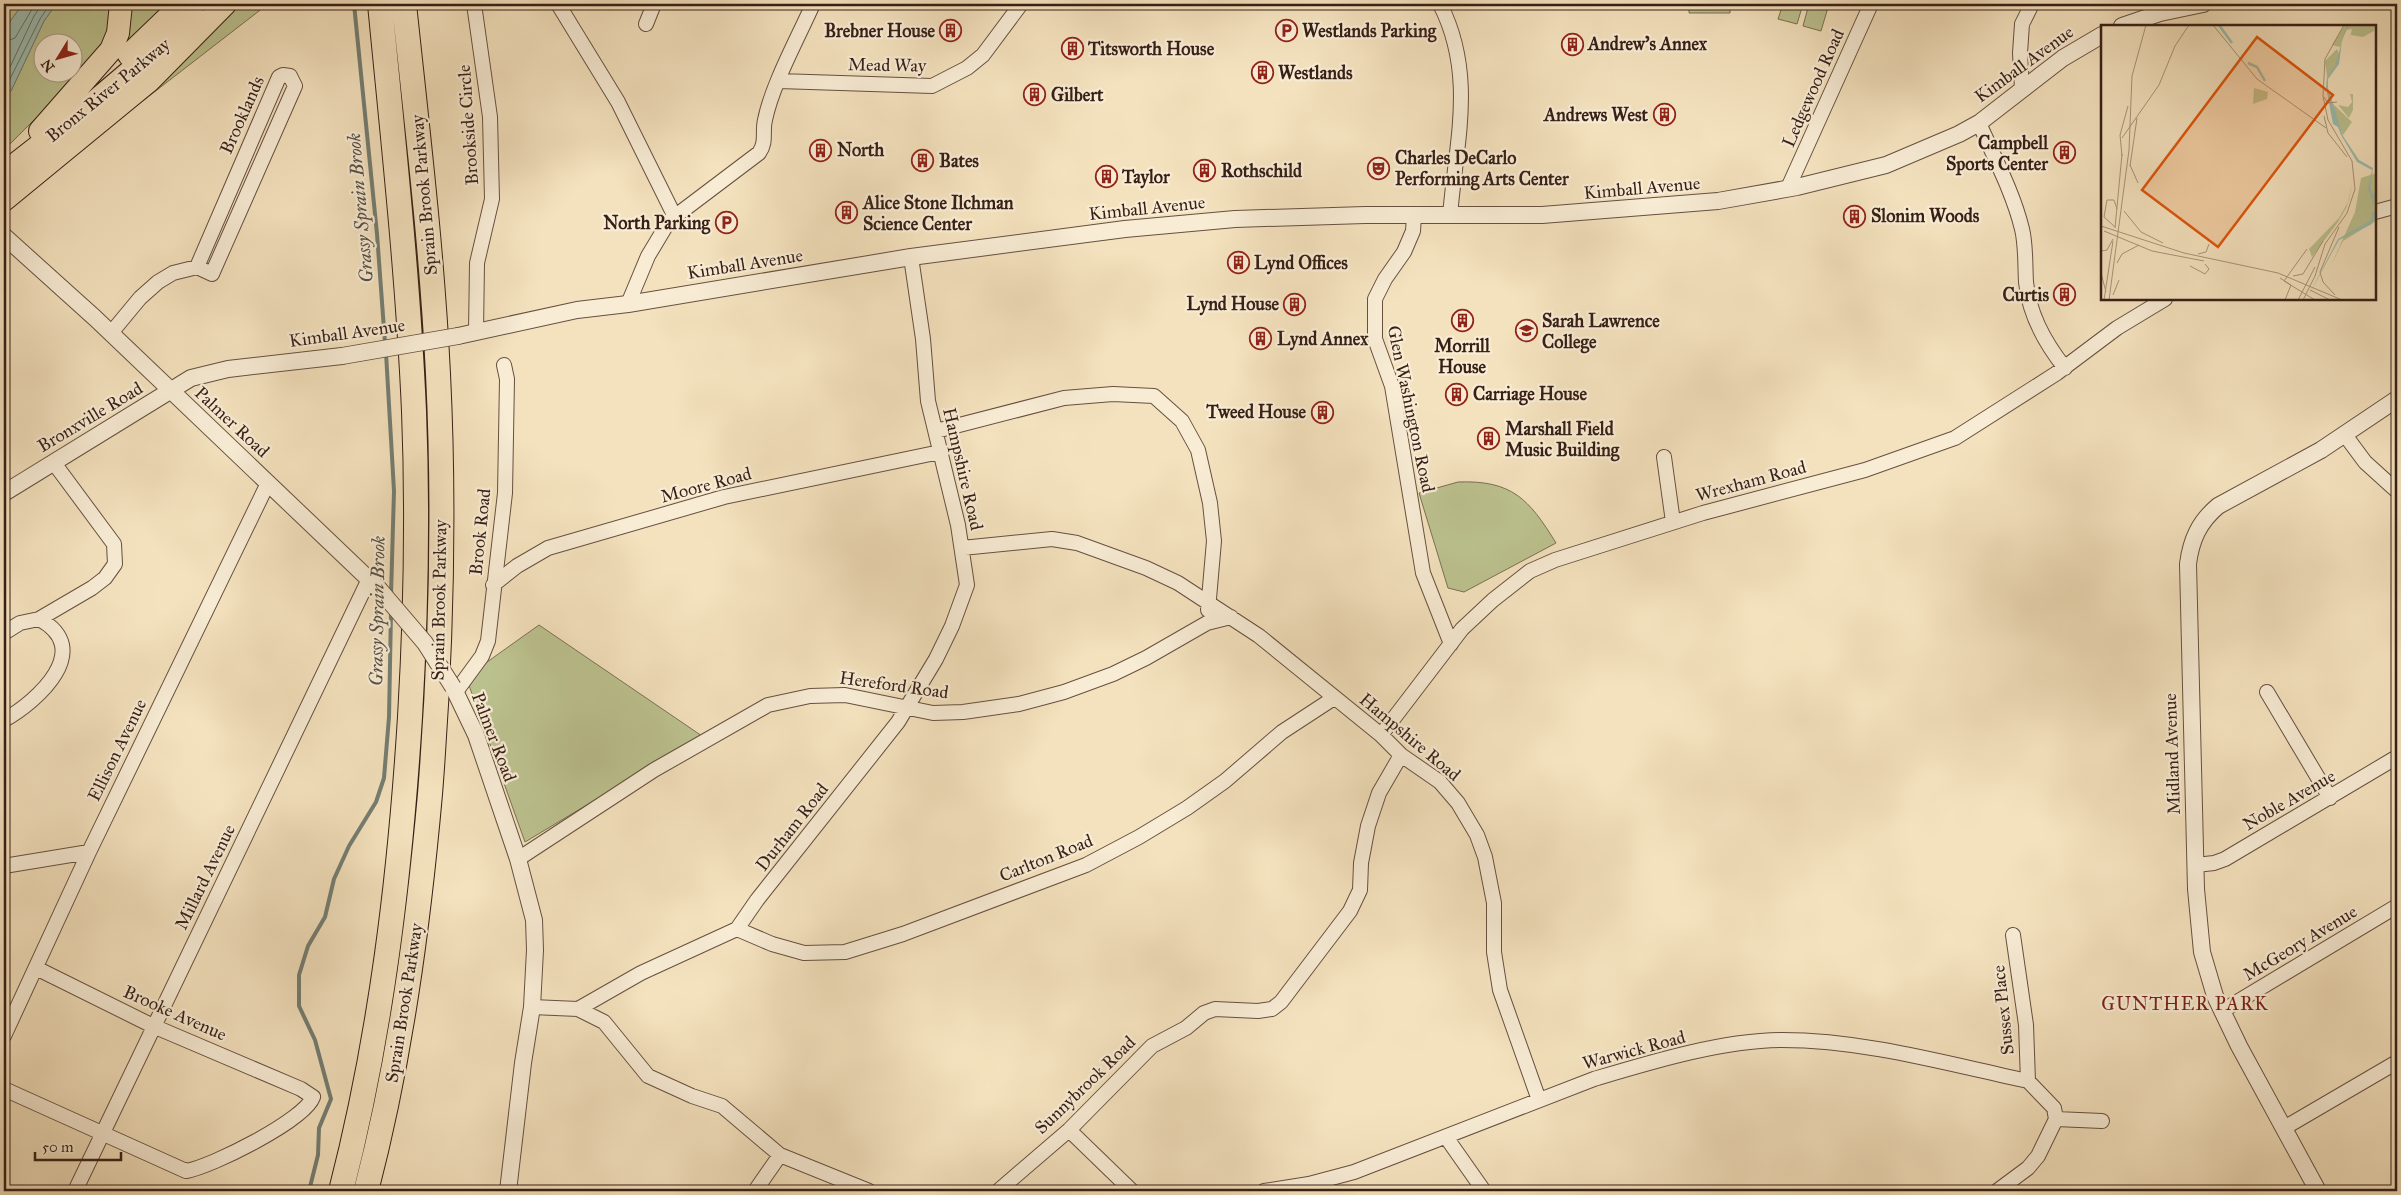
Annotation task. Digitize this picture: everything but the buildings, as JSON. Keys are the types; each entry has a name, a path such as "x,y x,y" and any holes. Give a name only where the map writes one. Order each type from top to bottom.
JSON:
{"highway":[{"path":"40,131 111,50 119,28 121,4"},
{"name":"Bronx River Parkway","path":"4,159 106,76 182,4"},
{"name":"Bronx River Parkway","path":"4,173 86,109 210,4"},
{"path":"4,200 150,81 224,4"},
{"name":"Sprain Brook Parkway","path":"341,1191 367,1075 392,917 405,792 414,624 416,540 412,372 404,254 380,4"},
{"name":"Sprain Brook Parkway","path":"366,1191 399,1045 418,920 433,753 440,635 442,543 438,374 422,167 404,4"}],"street":[{"name":"Brookside Circle","path":"474,4 490,116 492,199 477,263 476,332"},
{"path":"558,4 618,102 675,217"},
{"path":"646,24 654,4"},
{"path":"628,304 648,256 669,221 759,153 764,146 764,120 813,4"},
{"name":"Mead Way","path":"779,81 932,86 967,68 983,55 1021,4"},
{"path":"1440,4 1450,31 1462,79 1462,110 1450,216"},
{"name":"Ledgewood Road","path":"1788,188 1871,4"},
{"path":"2022,89 2020,53 2022,24 2032,4"},
{"path":"2125,25 2160,13 2203,4"},
{"name":"Kimball Avenue","path":"171,391 191,378 228,369 342,356 458,336 577,310 628,304 910,257 1125,229 1226,220 1414,215 1542,216 1718,201 1788,188 1886,165 1959,134 1979,123 2062,58 2101,36"},
{"name":"Brooklands","path":"290,76 295,86 244,204 212,274 197,267 278,77 290,76"},
{"path":"1979,123 2006,182 2022,229 2027,285 2036,321 2046,341 2065,368"},
{"path":"227,196 244,204"},
{"path":"2376,212 2397,206"},
{"name":"Glen Washington Road","path":"1414,215 1413,231 1404,252 1385,279 1375,299 1375,339 1392,386 1423,573 1451,644"},
{"name":"Palmer Road","path":"4,236 110,333 374,584 425,644 454,690 476,735 518,859 534,920 535,950 532,1007 523,1063 508,1191"},
{"name":"Hampshire Road","path":"910,257 923,339 928,402 962,548 1052,539 1076,543 1146,568 1178,583 1259,636 1381,735 1401,755 1440,782 1458,803 1477,835 1484,857 1494,903 1494,952 1500,990 1539,1100"},
{"path":"110,333 140,298 158,282 174,273 197,267"},
{"name":"Wrexham Road","path":"1381,735 1462,628 1493,600 1530,571 1555,560 1673,522 1865,470 1923,451 1955,438 2065,368 2117,328 2163,300"},
{"name":"Brook Road","path":"454,690 482,656 488,641 505,493 507,379 504,365"},
{"name":"Bronxville Road","path":"4,493 171,391"},
{"path":"936,431 1064,398 1113,394 1154,396 1182,421 1198,450 1210,503 1214,541 1207,623"},
{"name":"Midland Avenue","path":"2318,1191 2222,1011 2210,982 2202,952 2198,920 2187,587 2190,554 2194,536 2206,517 2229,498 2289,468 2345,435 2397,399"},
{"path":"2345,435 2365,462 2397,491"},
{"name":"Moore Road","path":"493,585 517,566 548,548 724,497 940,452"},
{"path":"1664,457 1673,522"},
{"path":"4,633 20,623 39,619 92,588 105,578 115,564 114,544 54,463"},
{"name":"Ellison Avenue","path":"4,1036 89,852 268,483"},
{"name":"Durham Road","path":"578,1009 640,973 737,929 747,917 757,900 906,708 940,651 967,585 962,548"},
{"name":"Millard Avenue","path":"75,1191 153,1026 374,584"},
{"name":"Hereford Road","path":"518,859 654,770 768,705 810,696 845,695 932,713 963,712 1019,704 1064,692 1138,662 1207,623 1231,618"},
{"path":"4,720 38,696 53,679 60,661 63,646 58,634 52,626 39,619"},
{"path":"2267,692 2330,798"},
{"name":"Carlton Road","path":"737,929 804,953 845,952 904,934 1086,865 1139,837 1187,808 1225,781 1282,732 1334,698"},
{"name":"Sunnybrook Road","path":"998,1191 1069,1130 1152,1046 1186,1028 1204,1013 1215,1009 1258,1011 1272,1008 1281,1002 1350,911 1360,890 1361,863 1368,826 1379,793 1401,755"},
{"name":"Noble Avenue","path":"2196,865 2220,861 2330,798 2397,756"},
{"path":"4,866 89,852"},
{"name":"McGeory Avenue","path":"2222,1011 2397,906"},
{"path":"747,917 755,936"},
{"name":"Sussex Place","path":"2013,934 2026,1025 2028,1081"},
{"name":"Brooke Avenue","path":"36,968 153,1026 301,1089 313,1098 311,1104 300,1115 200,1169 186,1171 101,1134"},
{"path":"532,1007 578,1009 604,1022 648,1076 692,1096 722,1106 780,1155 869,1191"},
{"name":"Warwick Road","path":"1264,1191 1309,1184 1354,1172 1446,1138 1594,1079 1640,1066 1749,1042 1782,1040 1875,1049 2028,1081"},
{"path":"2284,1128 2397,1062"},
{"path":"1997,1191 2028,1168 2038,1156 2056,1119 2054,1108 2028,1081"},
{"path":"4,1088 101,1134"},
{"path":"2056,1119 2102,1121"},
{"path":"1069,1130 1132,1191"},
{"path":"1446,1138 1484,1191"},
{"path":"756,1191 780,1155"}],"green space":[{"path":"4,4 23,4 11,20 4,35"},
{"path":"56,4 111,4 106,39 82,67 82,32 39,32"},
{"path":"128,4 172,4 122,52"},
{"path":"235,4 268,4 131,110"},
{"path":"1689,4 1730,4 1730,13 1689,13"},
{"path":"1783,4 1803,4 1797,24 1778,19"},
{"path":"1809,4 1829,4 1821,31 1803,26"},
{"path":"32,46 32,82 70,82 4,150 4,97 11,91"},
{"path":"1458,482 1492,484 1517,495 1537,515 1556,543 1464,592 1448,588 1419,493"},
{"path":"539,625 702,736 525,842 466,677"}],"water":[{"path":"23,4 56,4 39,32 32,32 32,46 11,91 4,97 4,35 11,20"}],"waterway":[{"name":"Grassy Sprain Brook","path":"354,4 377,234 385,343"},
{"name":"Grassy Sprain Brook","path":"386,353 394,491 391,595"},
{"name":"Grassy Sprain Brook","path":"309,1191 318,1155 319,1128 331,1099 315,1040 299,1006 299,975 308,946 325,917 334,879 349,846 376,802 384,778 389,717 391,612"}],"place":[{"name":"Brebner House","path":"951,31"},
{"name":"Westlands Parking","path":"1286,31"},
{"name":"Andrew's Annex","path":"1572,44"},
{"name":"Titsworth House","path":"1072,49"},
{"name":"Westlands","path":"1262,73"},
{"name":"Gilbert","path":"1035,95"},
{"name":"Andrews West","path":"1664,115"},
{"name":"North","path":"821,150"},
{"name":"Campbell Sports Center","path":"2064,153"},
{"name":"Bates","path":"923,161"},
{"name":"Charles DeCarlo Performing Arts Center","path":"1379,168"},
{"name":"Rothschild","path":"1205,171"},
{"name":"Taylor","path":"1106,177"},
{"name":"Alice Stone Ilchman Science Center","path":"847,213"},
{"name":"Slonim Woods","path":"1855,216"},
{"name":"North Parking","path":"726,223"},
{"name":"Lynd Offices","path":"1238,263"},
{"name":"Curtis","path":"2065,295"},
{"name":"Lynd House","path":"1295,304"},
{"name":"Morrill House","path":"1462,321"},
{"name":"Sarah Lawrence College","path":"1526,331"},
{"name":"Lynd Annex","path":"1261,339"},
{"name":"Carriage House","path":"1457,394"},
{"name":"Tweed House","path":"1322,412"},
{"name":"Marshall Field Music Building","path":"1489,439"}],"district":[{"name":"GUNTHER PARK","path":"2185,1003"}]}
